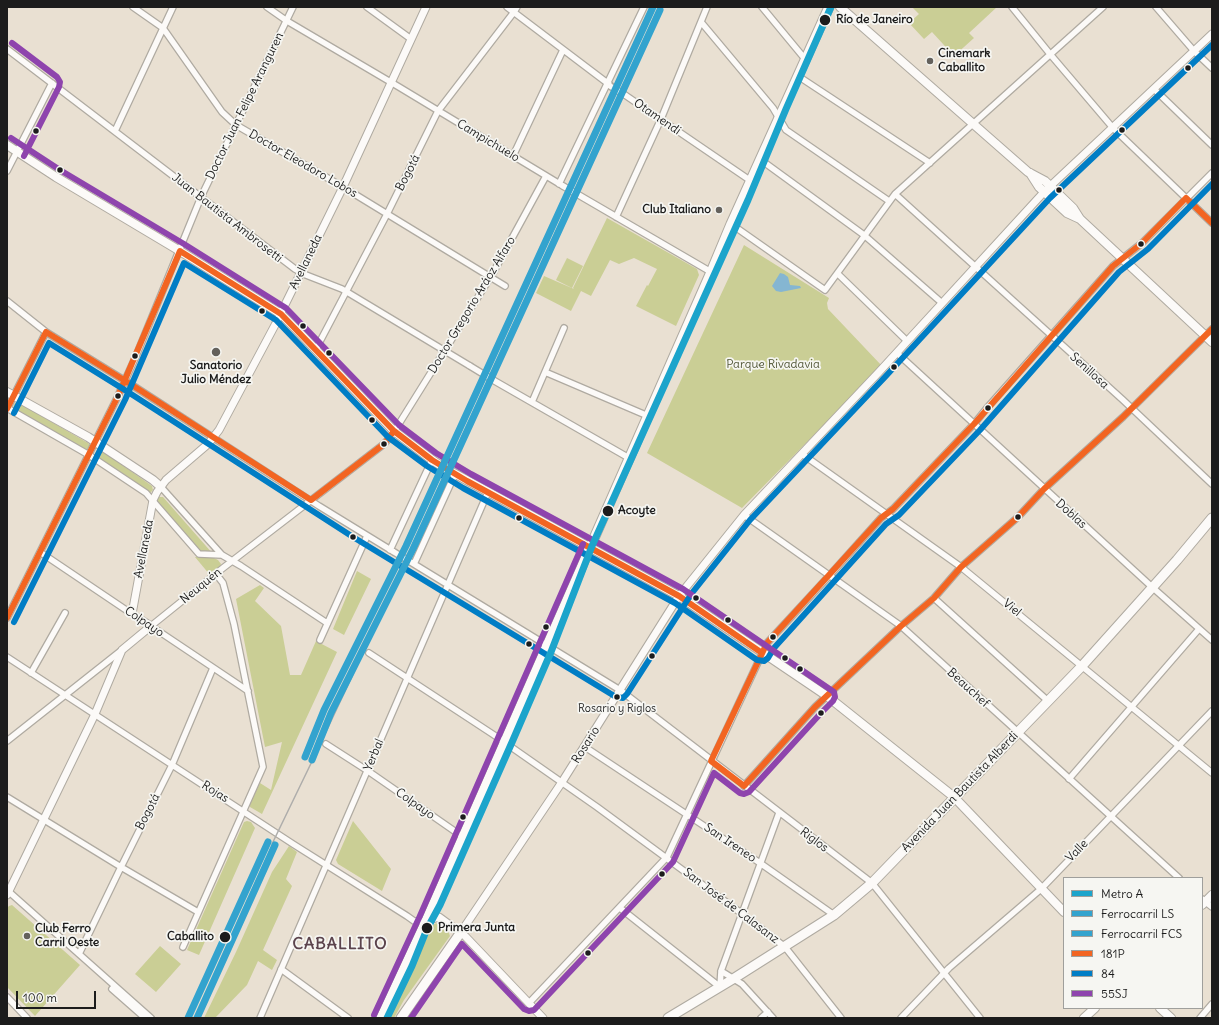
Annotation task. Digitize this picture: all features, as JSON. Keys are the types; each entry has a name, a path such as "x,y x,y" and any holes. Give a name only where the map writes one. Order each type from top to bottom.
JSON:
{"main road":[{"path":"381,1018 505,743 731,224 830,7"},
{"path":"843,8 1028,172 1045,181 1047,189 1073,208 1080,219 1212,342"},
{"path":"7,145 62,181 180,251 280,314 316,349 394,431 433,461 679,596 826,696 954,797 1063,911"},
{"path":"11,394 95,442 153,480 161,487"},
{"name":"Avenida Juan Bautista Alberdi","path":"668,1018 679,1015 720,987 834,915 872,883 1082,666 1177,560 1212,518"},
{"path":"1203,902 1212,895"},
{"path":"400,1018 461,932"},
{"path":"1084,1018 1094,1009"},
{"path":"1161,1009 1171,1018"}],"street":[{"name":"Doctor Eleodoro Lobos","path":"133,7 163,28 222,112 236,125 343,187 505,286"},
{"path":"115,131 173,7"},
{"name":"Campichuelo","path":"267,7 287,21 561,185 711,272"},
{"name":"Doctor Juan Felipe Aranguren","path":"7,618 125,380 180,251 201,197 293,7"},
{"path":"367,7 411,39"},
{"name":"Avellaneda","path":"132,614 153,500 166,480 213,438 280,314 343,187 426,7"},
{"name":"Otamendi","path":"507,7 515,9 562,50 609,85 751,181"},
{"path":"561,185 609,85 644,7"},
{"path":"616,217 660,119 707,7"},
{"path":"762,7 805,60"},
{"path":"1012,7 1113,128 1212,223"},
{"path":"731,224 826,290 894,194 1103,7"},
{"path":"1156,7 1194,51 1212,68"},
{"name":"Bogotá","path":"316,349 387,214 438,111 515,9"},
{"path":"701,22 773,108 786,130 889,201"},
{"name":"Rosario","path":"461,932 585,747 679,596 744,515 897,353 1047,189 1212,34"},
{"name":"Juan Bautista Ambrosetti","path":"7,49 300,273 347,292 493,380 630,458"},
{"path":"513,156 562,50"},
{"path":"798,76 930,163"},
{"path":"7,171 52,83"},
{"path":"1154,89 1212,145"},
{"path":"761,160 864,235 942,303"},
{"path":"529,1003 667,858 711,762 746,691 767,643 830,576 881,518 893,509 974,424 1113,266 1142,243 1212,173"},
{"name":"Doctor Gregorio Aráoz Alfaro","path":"394,431 490,278 546,176"},
{"name":"Senillosa","path":"894,194 1132,409 1212,484"},
{"path":"838,274 907,341"},
{"name":"Riglos","path":"7,300 46,332 125,380 367,536 620,690 711,762 872,883 980,1018"},
{"path":"532,402 564,328"},
{"path":"744,786 814,707 901,626 934,598 962,567 1018,517 1044,489 1132,409 1212,328"},
{"path":"46,332 11,394 7,408 89,455 146,493 198,554 222,555"},
{"name":"Doblas","path":"897,353 1152,588 1212,640"},
{"path":"545,372 648,416"},
{"name":"Neuquén","path":"7,741 216,574 384,444 394,431"},
{"name":"Viel","path":"802,454 962,567 1212,773"},
{"path":"392,551 433,461"},
{"path":"411,563 453,472"},
{"path":"161,487 222,555 327,623"},
{"name":"Yerbal","path":"260,1018 488,492"},
{"name":"Beauchef","path":"744,515 901,626 1017,733 1178,877"},
{"path":"320,640 367,536"},
{"name":"Colpayo","path":"40,552 248,690"},
{"path":"183,947 263,767 234,624 223,583 216,574"},
{"path":"934,598 1048,701"},
{"path":"31,673 65,613"},
{"path":"1069,779 1199,629"},
{"path":"122,650 95,714 8,892 151,1018"},
{"name":"San José de Calasanz","path":"369,653 562,782 667,858 785,947 841,1018"},
{"name":"Rojas","path":"7,657 414,921 426,921"},
{"name":"Bogotá","path":"80,954 121,867 172,765 213,668"},
{"name":"Valle","path":"901,1018 944,974 1041,889 1212,711"},
{"name":"Colpayo","path":"326,744 368,771 463,837"},
{"name":"San Ireneo","path":"585,747 760,863 834,915"},
{"path":"7,797 198,912"},
{"path":"720,987 720,972 779,813"},
{"path":"1203,902 1212,908"},
{"path":"620,908 720,987"},
{"path":"426,921 440,917 461,932 543,1018"},
{"path":"80,954 81,960 145,1018"},
{"path":"80,954 85,955 156,1018"},
{"path":"282,969 348,1018"},
{"path":"720,972 742,984 773,1018"},
{"path":"7,997 27,1018"},
{"path":"1200,1018 1212,1004"},
{"path":"761,1018 768,1012"}],"green space":[{"path":"912,7 997,7 969,33 974,38 954,56 932,32 924,39 909,23 919,14"},
{"path":"607,218 697,269 699,275 676,326 636,306 657,269 634,258 619,264 610,260 591,296 581,291 571,311 536,293 544,276 574,289 573,288"},
{"name":"Parque Rivadavia","path":"744,245 829,298 827,303 828,309 882,366 742,508 647,453"},
{"path":"567,258 583,266 572,288 556,280"},
{"path":"17,402 88,443 90,446 84,450 13,409 14,404"},
{"path":"99,450 152,486 153,490 150,493 148,492 96,458 96,452"},
{"path":"159,497 163,497 213,554 199,551 157,503 156,501"},
{"path":"195,557 212,557 218,560 221,564 210,575"},
{"path":"357,571 371,579 344,635 333,629"},
{"path":"260,585 264,588 255,601 281,626 290,675 301,675 316,641 337,652 262,814 249,805 260,783 271,790 282,742 265,747 236,599"},
{"path":"353,821 391,869 382,891 338,864 336,860"},
{"path":"244,822 251,822 255,828 199,955 187,950"},
{"path":"289,846 297,852 286,879 292,886 263,950 277,960 272,970 258,961 247,985 215,1018 204,1018 272,872"},
{"name":"Club Ferro Carril Oeste","path":"12,905 80,965 35,1016 7,987 7,908"},
{"path":"438,922 441,923 448,931 450,936 404,1000 394,1018 389,1018 433,925"},
{"path":"160,946 181,964 156,992 135,974"}],"water":[{"path":"780,273 788,277 790,285 800,286 801,288 781,292 776,291 772,286"}],"railway":[{"path":"272,844 411,551 661,7"}],"metro line":[{"name":"A","path":"387,1018 412,966 427,929 440,905 513,740 551,652 592,546 748,200 831,7"}],"rail line":[{"name":"LS","path":"305,757 324,710 406,546 653,7"},
{"name":"FCS","path":"312,760 331,713 413,549 660,10"},
{"name":"LS","path":"188,1018 268,842"},
{"name":"FCS","path":"197,1018 275,845"}],"transit line":[{"name":"55SJ","path":"12,43 57,77 60,82 59,87 24,156"},
{"name":"84","path":"14,413 49,343 353,537 616,697 623,698 692,593 750,520 885,377 1050,198 1212,45"},
{"name":"55SJ","path":"11,138 60,170 184,244 286,308 399,425 436,453 471,474 683,589 834,692 835,697 833,701 749,792 744,794 740,793 714,773 673,862 534,1010 529,1011 524,1009 462,944 411,1018"},
{"name":"84","path":"14,622 125,400 184,263 276,320 388,437 427,466 463,488 675,603 757,660 764,661 886,524 899,515 980,430 1119,272 1148,249 1212,184"},
{"name":"181P","path":"1212,223 1186,198 1142,243 1113,266 974,424 893,509 881,518 767,643 711,761 744,786 815,707 901,626 934,598 961,567 1018,517 1044,489 1123,417 1212,329"},
{"name":"181P","path":"7,618 118,396 180,251 281,314 394,431 432,460 467,481 679,596 762,653"},
{"name":"181P","path":"7,409 46,332 132,385 311,500 384,444 394,431"},
{"name":"55SJ","path":"374,1015 419,918 583,544"}],"place":[{"name":"Río de Janeiro","path":"825,20"},
{"name":"Cinemark Caballito","path":"930,61"},
{"name":"Club Italiano","path":"719,210"},
{"name":"Sanatorio Julio Méndez","path":"216,352"},
{"name":"Acoyte","path":"608,511"},
{"name":"Rosario y Riglos","path":"617,697"},
{"name":"Primera Junta","path":"427,928"},
{"name":"Club Ferro Carril Oeste","path":"27,936"},
{"name":"Caballito","path":"225,937"}],"district":[{"name":"CABALLITO","path":"340,944"}]}
